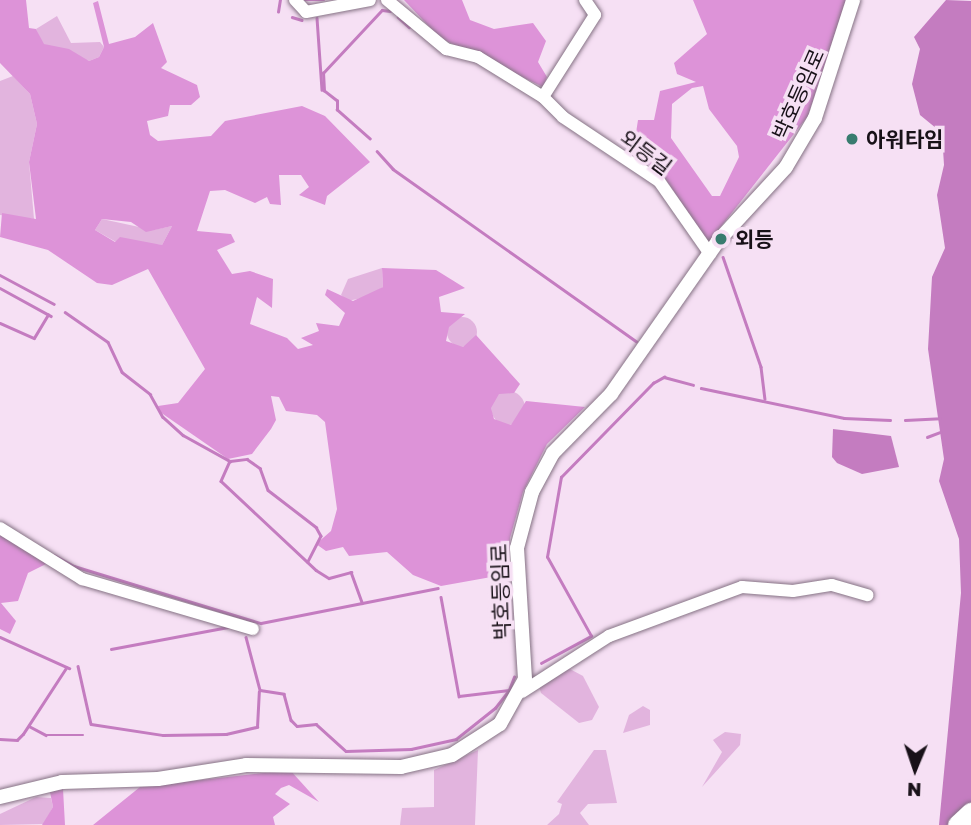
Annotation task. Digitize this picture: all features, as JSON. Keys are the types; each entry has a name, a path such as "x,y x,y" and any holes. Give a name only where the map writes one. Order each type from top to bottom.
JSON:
{"highway":[{"path":"958,825 971,813"}],"street":[{"path":"295,0 306,12 370,0"},
{"name":"외등길","path":"387,0 446,50 478,57 543,97 563,117 659,181 710,254"},
{"path":"543,97 595,15 585,0"},
{"name":"박호등임로","path":"522,692 517,548 532,492 553,453 611,394 710,254 805,139 839,53 853,0"},
{"path":"0,528 82,579 253,629"},
{"path":"0,797 62,782 158,779 246,765 373,769 428,762 452,755 491,732 513,711 522,692 609,636 742,587 784,591 832,585 868,595"}],"shaded area":[{"path":"0,0 26,0 29,28 36,29 44,44 69,49 89,61 99,57 104,47 93,3 98,1 109,44 135,37 153,23 167,62 161,68 197,85 200,97 191,105 170,105 168,116 147,121 150,135 158,141 211,136 225,121 302,106 325,116 370,162 327,196 325,205 299,195 309,187 301,175 279,175 281,205 270,204 267,197 255,203 225,190 210,191 197,231 231,234 235,242 217,250 232,274 250,271 273,279 272,308 257,297 250,324 287,338 298,349 313,345 301,338 319,331 316,323 339,326 345,313 325,295 327,289 353,301 383,287 382,268 436,270 465,288 439,297 441,312 465,314 449,327 446,341 463,347 476,335 520,384 514,393 499,394 491,408 494,419 511,425 526,401 585,407 547,444 523,492 510,538 508,574 441,586 413,575 387,552 349,556 343,547 326,551 316,544 331,531 337,509 325,422 317,415 286,411 279,397 271,396 276,420 252,454 228,459 160,412 158,406 178,403 205,369 148,269 112,285 97,283 48,250 0,237 2,213 36,219 29,162 37,124 30,94 0,63","holes":["102,219 131,222 146,232 172,226 162,245 120,237 115,242 95,230"]},
{"path":"404,0 462,0 470,20 494,29 533,23 546,41 538,62 547,77 543,87 440,38"},
{"path":"693,0 846,0 808,116 708,243 665,178 633,152 638,120 654,120 660,91 696,82 677,74 674,63 707,34","holes":["703,86 709,109 737,146 739,157 720,196 712,196 671,138 672,104 692,88"]},
{"path":"946,0 971,1 971,825 939,825 961,593 959,539 939,481 944,459 928,349 932,277 945,248 937,195 944,165 942,133 920,115 912,84 920,49 914,37"},
{"path":"57,16 71,43 100,42 104,47 99,57 89,61 43,44 36,29"},
{"path":"13,76 30,94 37,124 29,162 34,219 0,215 0,81"},
{"path":"102,219 153,230 172,226 162,245 116,242 95,230"},
{"path":"382,268 383,287 368,297 347,301 341,295 348,279"},
{"path":"462,317 473,321 477,332 473,343 462,347 451,343 447,332 451,321"},
{"path":"508,391 520,396 525,408 520,420 508,425 496,420 491,408 496,396"},
{"path":"833,429 891,436 899,467 862,474 837,463 832,457"},
{"path":"0,532 48,563 28,573 18,601 1,603 16,621 10,634 0,629"},
{"path":"568,668 583,676 599,707 592,720 579,723 541,693 539,686"},
{"path":"643,706 650,710 650,725 623,733 629,715"},
{"path":"725,732 741,734 740,745 702,787 722,752 713,740"},
{"path":"478,750 475,825 400,825 402,808 434,807 434,770"},
{"path":"594,750 606,750 617,803 588,804 580,813 589,825 547,825 559,814 562,804 557,802"},
{"path":"290,770 319,802 289,785 281,788 275,794 290,804 273,817 275,825 93,825 140,787"},
{"path":"63,789 65,825 42,825 53,807 50,792"},
{"path":"36,797 51,798 53,807 44,824 0,825 0,814"}],"waterway":[{"path":"278,12 280,0"},
{"path":"305,0 324,0"},
{"path":"370,139 337,110 337,101 324,91 323,73 382,10 390,11"},
{"path":"292,17 302,20"},
{"path":"398,17 409,27"},
{"path":"317,18 322,90"},
{"path":"377,151 393,169 636,341"},
{"path":"723,257 761,367 765,399"},
{"path":"0,275 54,304"},
{"path":"0,288 51,316"},
{"path":"65,312 108,342 122,372 150,394 163,417 183,435 230,461 221,481 316,570 329,578 351,572 362,603"},
{"path":"0,323 34,338 48,315"},
{"path":"541,663 591,636 547,557 561,477 653,383 664,377 693,385"},
{"path":"701,388 844,418 890,420"},
{"path":"905,420 940,418"},
{"path":"927,437 940,432"},
{"path":"230,461 247,459 260,468 268,490 316,527 321,536 308,562"},
{"path":"54,555 74,566 261,623 438,588"},
{"path":"441,597 459,696 509,690 514,677"},
{"path":"111,649 229,627"},
{"path":"0,637 69,668"},
{"path":"246,637 260,690 284,694 291,720 297,726 316,724 346,751 411,749 456,739 495,708 509,690"},
{"path":"78,666 91,724 163,735 226,734 257,727 259,692"},
{"path":"0,739 17,740 23,734 66,668"},
{"path":"29,726 46,735 83,735"}],"place":[{"name":"아워타임","path":"852,139"},
{"name":"외등","path":"721,239"}]}
